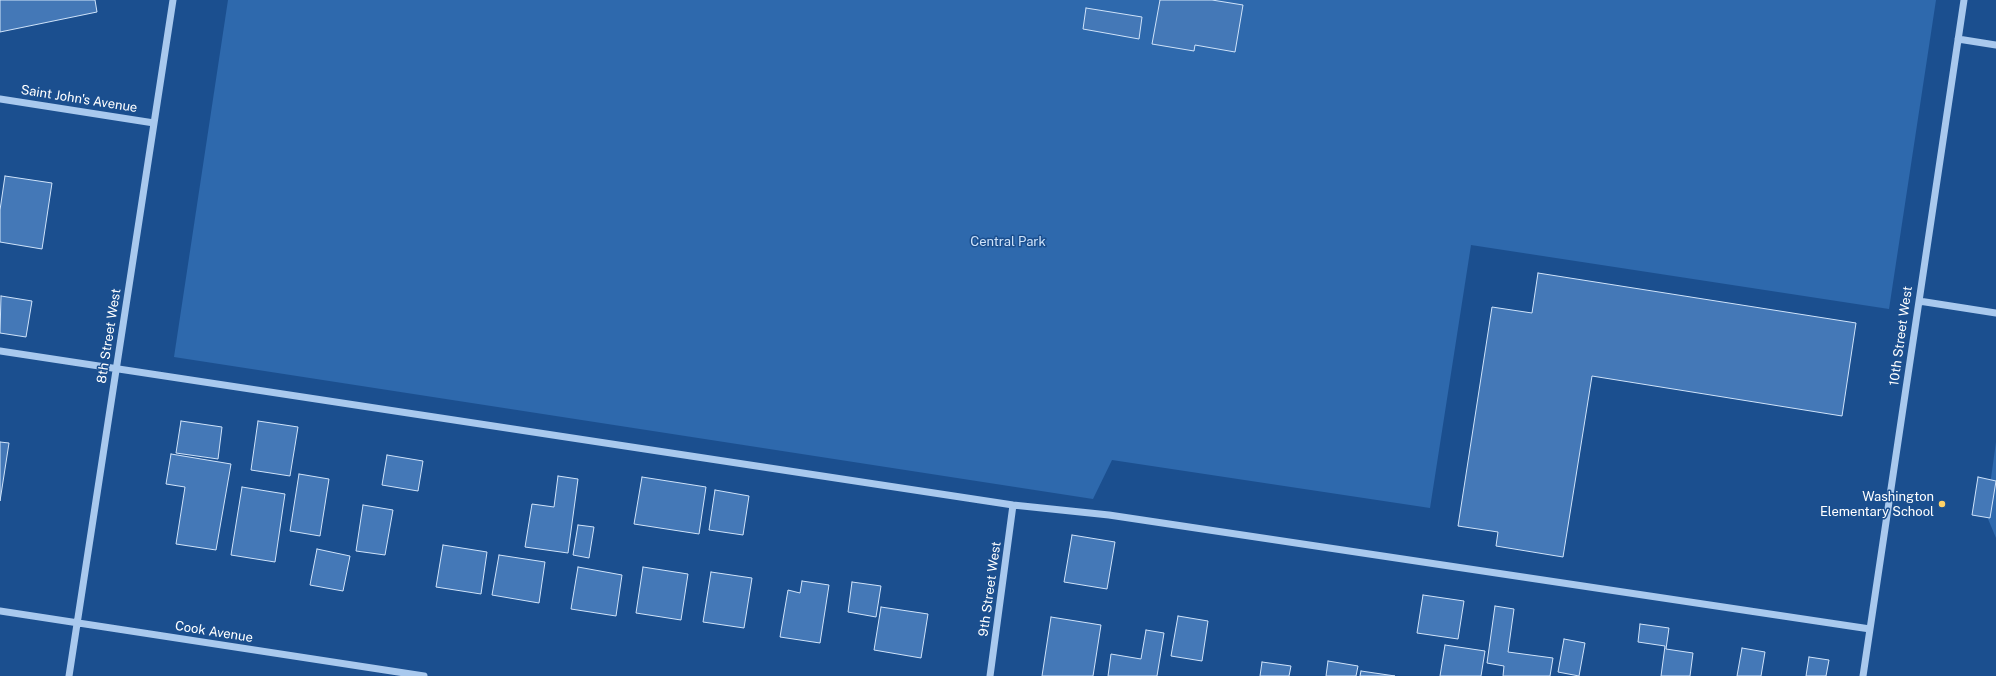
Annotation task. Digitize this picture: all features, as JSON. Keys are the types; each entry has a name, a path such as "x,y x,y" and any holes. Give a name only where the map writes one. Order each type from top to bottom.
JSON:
{"street":[{"name":"8th Street West","path":"69,676 173,0"},
{"name":"10th Street West","path":"1863,676 1964,0"},
{"path":"1958,39 1996,45"},
{"name":"Saint John's Avenue","path":"0,99 154,123"},
{"path":"1919,301 1996,313"},
{"path":"0,351 1013,505 1109,516 1870,629"},
{"name":"9th Street West","path":"990,676 1013,505"},
{"name":"Cook Avenue","path":"0,611 424,676"}],"green space":[{"name":"Central Park","path":"228,0 1936,0 1889,309 1471,245 1430,508 1112,460 1093,499 174,357"},
{"path":"1996,442 1996,538 1986,514"}],"building":[{"path":"0,0 95,0 97,12 0,32"},
{"path":"1160,0 1212,0 1243,5 1235,52 1195,45 1194,51 1152,44"},
{"path":"1086,8 1142,17 1139,39 1083,29"},
{"path":"5,176 52,183 42,249 0,242 0,210"},
{"path":"1538,273 1856,323 1842,416 1592,376 1563,557 1496,546 1498,532 1458,526 1492,307 1532,313"},
{"path":"1,296 32,301 26,337 0,333"},
{"path":"181,421 222,427 218,459 176,453"},
{"path":"258,421 298,427 290,476 251,470"},
{"path":"0,442 9,443 0,501"},
{"path":"171,454 231,464 216,550 176,544 185,487 166,484"},
{"path":"387,455 423,461 418,491 382,485"},
{"path":"299,474 329,479 320,536 290,531"},
{"path":"558,476 578,479 568,553 525,547 532,504 554,507"},
{"path":"642,477 706,487 699,534 634,524"},
{"path":"1978,477 1996,481 1990,518 1972,515"},
{"path":"242,487 285,494 275,562 231,555"},
{"path":"715,490 749,496 743,535 709,530"},
{"path":"363,505 393,510 385,555 356,551"},
{"path":"578,525 594,527 589,558 573,555"},
{"path":"1072,535 1115,542 1107,589 1064,582"},
{"path":"443,545 487,552 481,594 436,587"},
{"path":"317,549 350,556 343,591 310,585"},
{"path":"499,555 545,562 539,603 492,595"},
{"path":"578,567 622,575 616,616 571,609"},
{"path":"643,567 688,574 681,620 636,613"},
{"path":"711,572 752,578 744,628 703,622"},
{"path":"802,581 829,585 820,643 780,637 788,590 800,593"},
{"path":"852,582 881,586 876,617 848,612"},
{"path":"1423,595 1464,601 1458,639 1417,633"},
{"path":"1495,606 1514,609 1508,652 1553,658 1550,676 1503,676 1504,666 1487,663"},
{"path":"881,607 928,614 921,658 874,650"},
{"path":"1178,616 1208,621 1202,661 1171,656"},
{"path":"1051,617 1101,625 1093,676 1042,676"},
{"path":"1640,624 1669,628 1666,649 1693,653 1690,676 1661,676 1665,646 1638,642"},
{"path":"1146,630 1164,633 1157,676 1108,676 1111,654 1141,659"},
{"path":"1564,639 1585,643 1579,676 1558,672"},
{"path":"1445,645 1485,651 1481,676 1440,676"},
{"path":"1742,648 1765,652 1761,676 1737,676"},
{"path":"1809,657 1829,660 1826,676 1806,676"},
{"path":"1328,661 1358,666 1356,676 1326,676"},
{"path":"1262,662 1291,666 1289,676 1260,676"},
{"path":"1361,671 1395,676 1360,676"}],"place":[{"name":"Washington Elementary School","path":"1942,504"}]}
